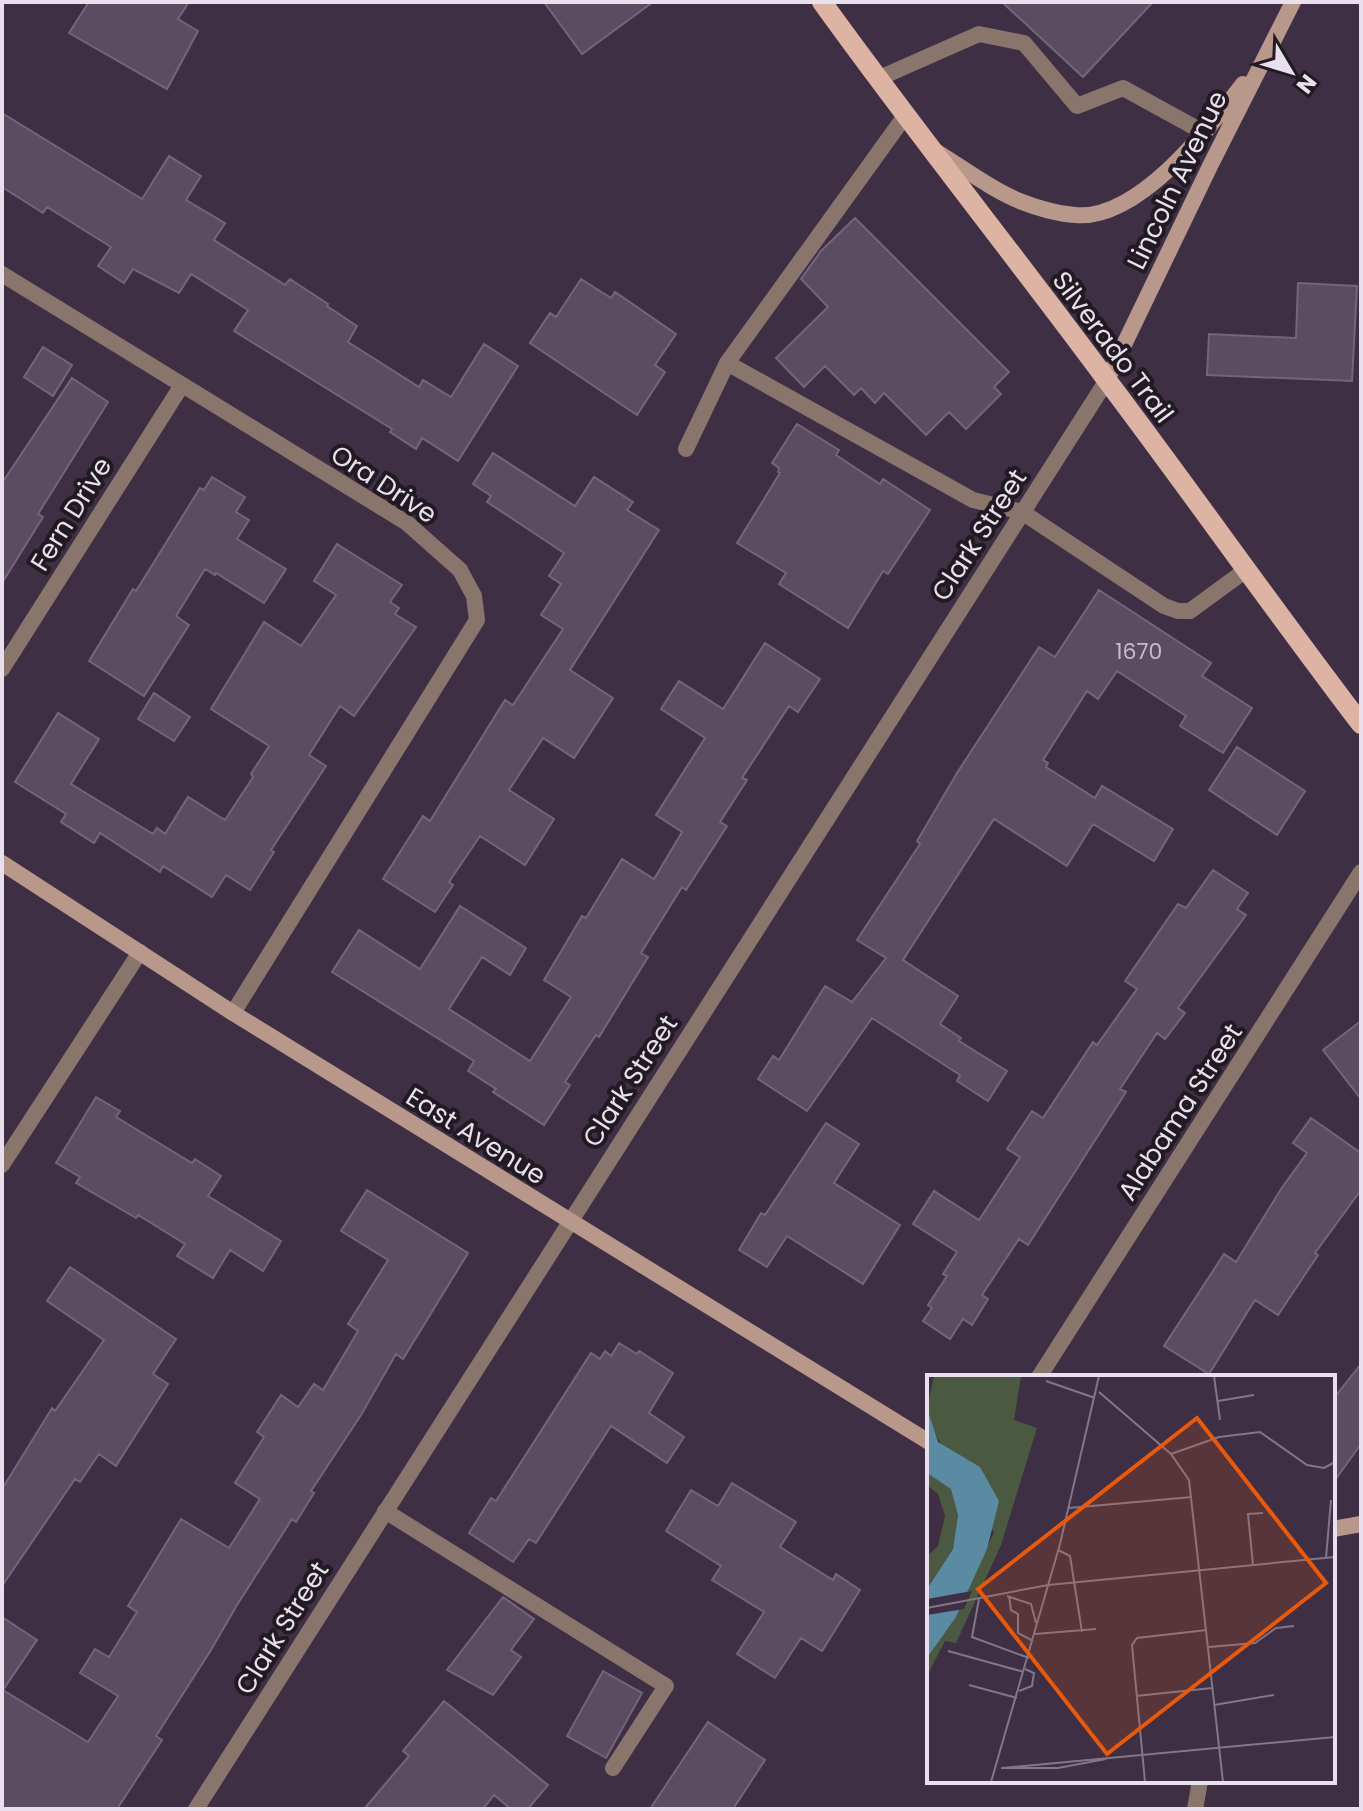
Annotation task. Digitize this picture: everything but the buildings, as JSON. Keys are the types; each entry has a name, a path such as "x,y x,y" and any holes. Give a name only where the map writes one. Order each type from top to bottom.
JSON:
{"main road":[{"name":"Silverado Trail","path":"822,2 1361,724"}],"street":[{"name":"Lincoln Avenue","path":"1107,380 1293,2"},
{"path":"877,79 979,34 1024,43 1077,106 1123,88 1205,133"},
{"path":"930,148 1021,202 1077,216 1104,211 1123,203 1153,183 1205,133 1264,58"},
{"path":"686,449 727,363 905,116"},
{"name":"Ora Drive","path":"2,274 407,523 460,570 474,596 477,620 233,1013"},
{"path":"727,363 973,500 1022,512 1164,606 1190,611 1246,570"},
{"name":"Clark Street","path":"196,1809 1107,380"},
{"name":"Fern Drive","path":"2,669 182,385"},
{"name":"East Avenue","path":"2,863 233,1013 927,1441"},
{"name":"Alabama Street","path":"1040,1375 1361,872"},
{"path":"2,1165 140,952"},
{"path":"385,1511 666,1686 613,1768"},
{"path":"1335,1529 1361,1524"},
{"path":"1195,1809 1200,1783"}]}
